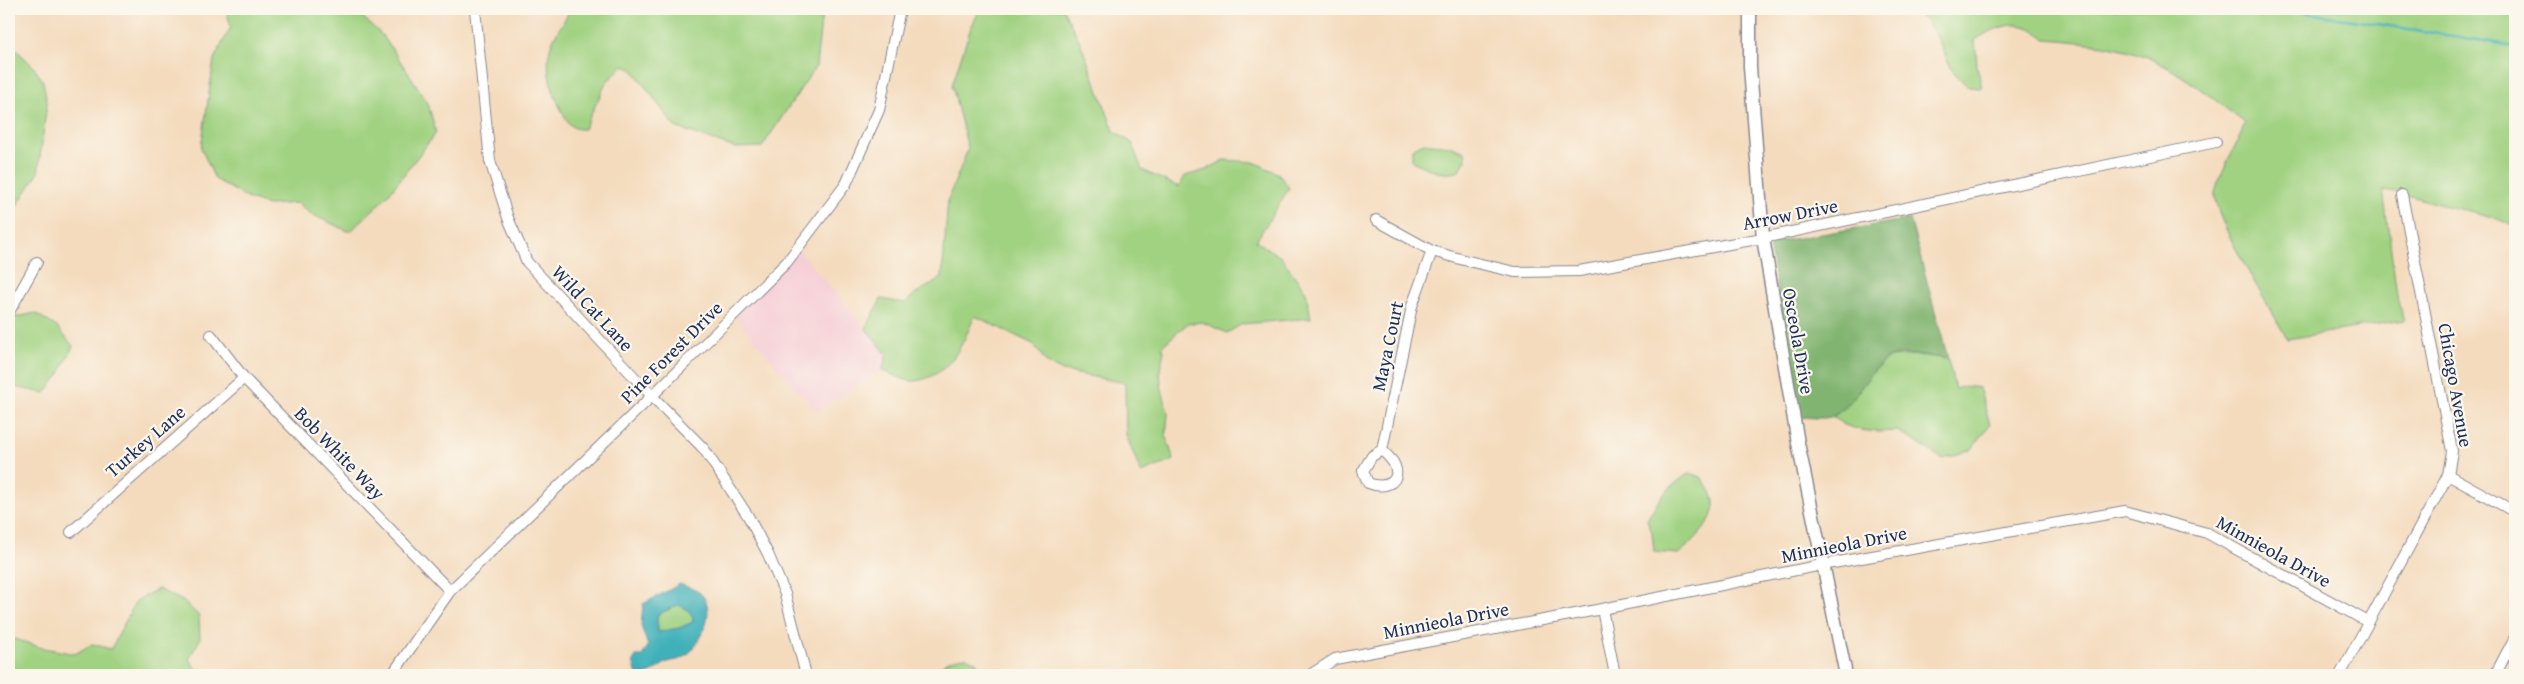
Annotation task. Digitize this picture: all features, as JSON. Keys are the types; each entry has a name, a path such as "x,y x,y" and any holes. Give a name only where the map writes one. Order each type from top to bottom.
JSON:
{"street":[{"name":"Wild Cat Lane","path":"475,9 490,161 508,218 527,262 704,449 748,516 768,554 785,594 806,675"},
{"name":"Pine Forest Drive","path":"392,675 450,592 787,262 846,184 879,110 900,9"},
{"name":"Osceola Drive","path":"1750,9 1750,67 1762,238 1798,442 1846,675"},
{"name":"Arrow Drive","path":"1376,220 1432,251 1515,272 1579,271 1762,238 2216,142"},
{"name":"Chicago Avenue","path":"2340,675 2448,475 2452,451 2402,195"},
{"name":"Maya Court","path":"1382,450 1412,306 1432,251"},
{"path":"9,312 37,262"},
{"name":"Bob White Way","path":"211,335 244,378 450,592"},
{"name":"Turkey Lane","path":"71,532 244,378"},
{"path":"2448,475 2515,512"},
{"name":"Minnieola Drive","path":"1310,675 1335,659 1602,609 1822,565 2125,511 2207,533 2368,622"},
{"path":"1602,609 1614,675"},
{"path":"2495,675 2515,637"}],"shaded area":[{"path":"796,247 887,354 882,370 816,412 730,312"}],"green space":[{"path":"226,9 354,9 383,36 428,103 436,133 388,195 350,232 311,214 297,203 267,205 249,199 215,179 201,148 214,59 231,27"},
{"path":"570,9 825,9 821,21 816,66 762,147 735,148 675,127 633,70 623,65 606,83 584,129 571,126 555,96 548,66 551,46"},
{"path":"980,9 1063,9 1080,42 1114,131 1132,143 1142,170 1179,187 1185,176 1206,170 1224,160 1254,162 1279,174 1289,188 1256,241 1281,257 1306,292 1311,318 1242,324 1227,333 1202,322 1187,324 1162,346 1164,351 1160,370 1161,385 1168,413 1166,437 1174,460 1141,473 1126,435 1125,383 1063,371 1047,363 1033,344 975,316 960,348 946,366 938,373 927,378 915,381 907,380 882,371 887,354 866,329 881,299 905,303 915,294 942,278 948,199 968,149 952,85 970,30"},
{"path":"1908,9 2244,9 2261,18 2268,9 2515,9 2515,228 2489,216 2398,192 2383,190 2398,303 2404,320 2287,339 2232,242 2216,204 2215,193 2218,184 2245,123 2181,76 2153,60 2117,48 2045,39 2037,32 2020,25 2011,25 1993,30 1975,40 1977,66 1982,88 1968,87 1952,70 1937,37 1925,19"},
{"path":"9,43 32,65 43,81 47,103 38,173 9,218"},
{"path":"1423,143 1450,146 1465,152 1466,160 1458,172 1445,173 1429,169 1412,161 1412,149"},
{"path":"1910,219 1948,359 1911,354 1890,357 1877,367 1841,411 1830,417 1798,417 1769,243"},
{"path":"35,313 57,327 73,346 59,375 45,393 9,386 9,319"},
{"path":"1918,355 1948,359 1955,389 1964,386 1979,388 1990,424 1972,449 1943,459 1898,431 1877,432 1861,430 1844,425 1833,417 1851,401 1871,374 1889,357"},
{"path":"1690,473 1701,477 1713,497 1714,505 1709,521 1697,537 1678,554 1654,552 1652,532 1647,520 1665,493"},
{"path":"158,589 183,601 199,616 200,639 189,659 200,675 9,675 9,637 39,647 75,654 92,644 111,649 136,601"},
{"path":"678,605 688,611 692,616 693,622 679,628 658,632 657,615"},
{"path":"966,657 976,662 985,675 933,675 947,662"}],"water":[{"path":"680,584 694,589 701,594 706,601 708,609 705,628 689,653 683,658 666,663 655,671 637,675 633,661 636,656 642,656 648,646 641,626 643,604","holes":["678,605 690,613 693,622 679,628 658,632 657,615"]}],"waterway":[{"path":"2283,9 2515,46"}]}
